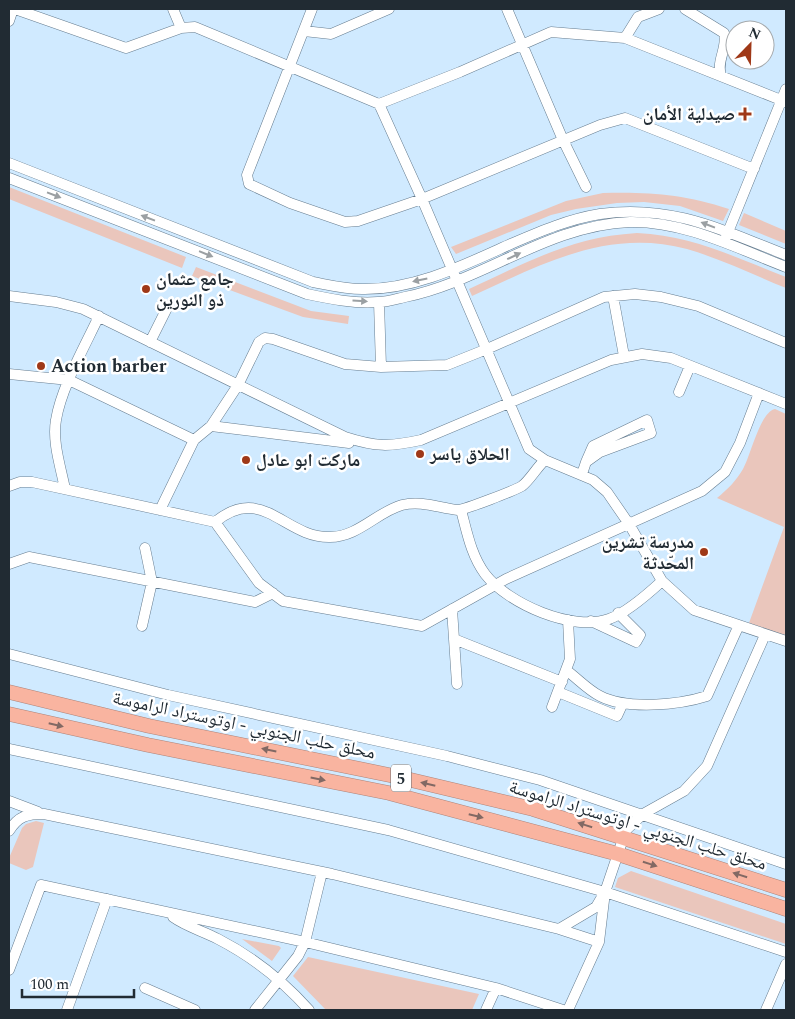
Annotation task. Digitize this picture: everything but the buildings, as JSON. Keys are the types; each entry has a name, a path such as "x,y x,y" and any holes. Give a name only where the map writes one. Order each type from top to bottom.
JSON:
{"highway":[{"name":"محلق حلب الجنوبي - اوتوستراد الراموسة","path":"9,692 149,726 394,776 534,809 786,890"},
{"name":"محلق حلب الجنوبي - اوتوستراد الراموسة","path":"9,714 158,747 388,793 618,854 786,909"}],"street":[{"path":"9,21 14,9 126,48 181,28 195,27 379,104 453,270 529,449 545,460 593,480 607,492 629,524 662,582 694,610 786,641"},
{"path":"174,9 181,28"},
{"path":"312,9 291,68 248,175 249,184 290,202 345,222 358,221 422,199 562,140 600,125 625,118 754,169"},
{"path":"304,31 331,34 389,9"},
{"path":"507,9 562,140 586,187"},
{"path":"625,38 638,17 659,9"},
{"path":"685,9 724,33 726,42 718,66 721,76"},
{"path":"379,104 550,32 625,38 784,101"},
{"path":"723,243 784,101 786,89"},
{"path":"9,163 313,282 363,289 421,280 453,270 547,229 600,214 631,212 663,214 693,219 786,255"},
{"path":"9,178 307,294 337,300 379,302 426,293 550,239 602,224 632,222 662,224 691,230 786,268"},
{"path":"242,268 247,256"},
{"path":"160,510 194,440 211,426 238,385 259,342 265,338 273,339 345,364 382,367 447,364 487,349 604,297 635,294 661,296 698,306 786,343"},
{"path":"9,296 56,302 83,308 344,437 369,445"},
{"path":"613,296 624,356"},
{"path":"379,302 382,367"},
{"path":"150,342 168,306"},
{"path":"65,489 55,437 56,420 70,380 98,316"},
{"path":"211,426 369,445 394,446 421,440 624,356 642,354 671,358 786,404"},
{"path":"679,392 690,366"},
{"path":"9,374 70,380 194,440"},
{"path":"9,486 20,482 32,482 215,522 259,583 284,601 422,626 496,585 702,491 725,472 740,443 759,393"},
{"path":"582,474 586,462 593,446 647,420 651,433 600,452 586,462"},
{"path":"215,522 236,508 260,509 308,533 329,537 340,536 362,528 400,506 408,504 427,504 461,510 523,486 545,460"},
{"path":"461,510 474,554 486,574 496,585 530,608 578,622 609,619 662,582"},
{"path":"142,626 152,582 145,548"},
{"path":"9,564 29,558 255,602 273,593"},
{"path":"452,609 457,684"},
{"path":"590,621 636,642 640,635 618,613"},
{"path":"552,707 570,659 568,620"},
{"path":"566,670 600,696 623,703 691,701 708,696 739,626"},
{"path":"568,1010 599,942 605,892 626,830 643,814 684,791 707,766 765,635"},
{"path":"454,639 560,687 617,716 623,703"},
{"path":"9,654 168,695 447,756 540,780 786,864"},
{"path":"9,749 388,830 605,892 786,952"},
{"path":"9,801 44,814 322,872 559,929 599,942"},
{"path":"9,831 14,822 27,814 44,814"},
{"path":"255,1010 298,956 305,942 322,872"},
{"path":"9,970 12,955 41,885 305,942 496,988 563,1010"},
{"path":"559,929 596,907 605,892"},
{"path":"67,1010 107,899"},
{"path":"169,914 186,926 216,938 245,954 278,979 309,1010"},
{"path":"766,1010 786,964"},
{"path":"145,988 195,1010"},
{"path":"486,1010 496,988"}],"shaded area":[{"path":"9,187 186,257 182,268 9,199"},
{"path":"603,193 667,195 697,200 729,209 723,221 680,206 644,202 617,203 551,215 456,254 451,247 566,201"},
{"path":"744,213 786,231 786,244 739,225"},
{"path":"637,233 677,238 731,255 786,277 786,288 725,262 687,249 658,244 630,243 603,246 576,253 524,272 472,296 469,289 531,260 570,245 613,235"},
{"path":"196,267 311,311 349,316 348,324 303,317 192,276"},
{"path":"775,409 786,414 786,635 749,623 784,527 717,498 731,485 740,473 746,463 760,426 770,412"},
{"path":"36,821 44,823 33,867 26,870 9,863 9,858 22,828 26,824"},
{"path":"631,871 786,924 786,944 615,887 618,878"},
{"path":"242,939 279,946 281,948 272,961"},
{"path":"308,957 479,994 472,1010 326,1010 293,976"}],"place":[{"name":"صيدلية الأمان","path":"745,114"},
{"name":"جامع عثمان ذو النورين","path":"146,289"},
{"name":"Action barber","path":"41,366"},
{"name":"الحلاق ياسر","path":"420,454"},
{"name":"ماركت ابو عادل","path":"246,460"},
{"name":"مدرسة تشرين المحّدثة","path":"704,552"}]}
